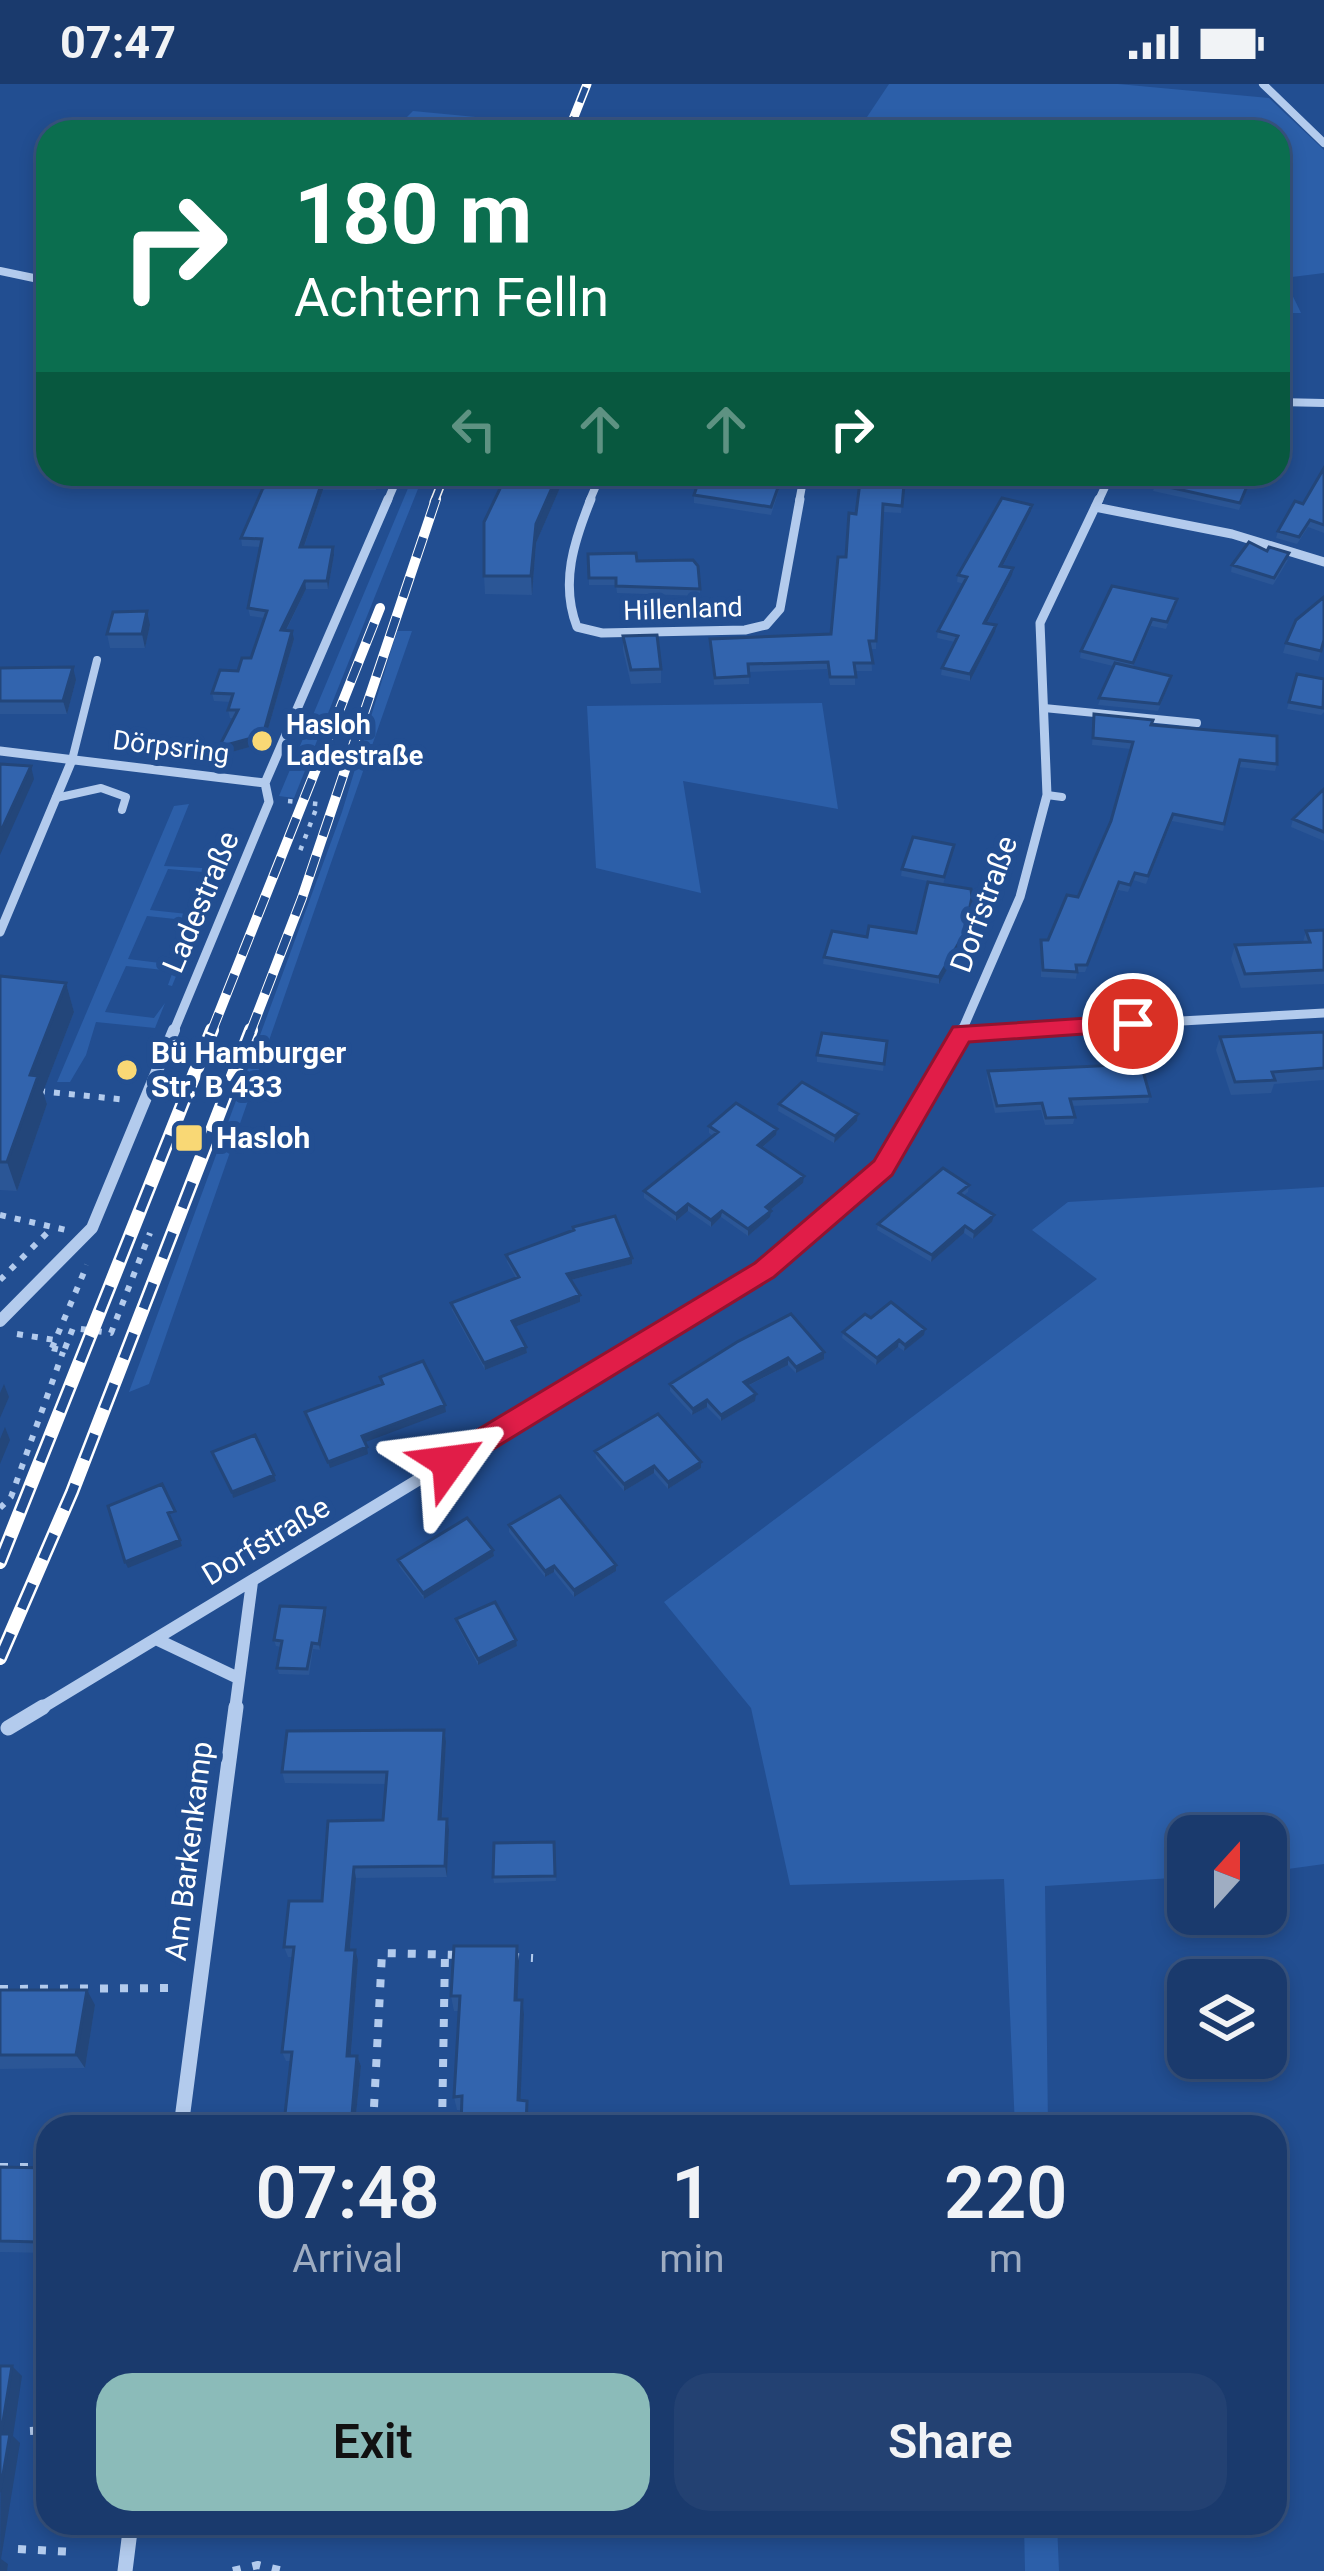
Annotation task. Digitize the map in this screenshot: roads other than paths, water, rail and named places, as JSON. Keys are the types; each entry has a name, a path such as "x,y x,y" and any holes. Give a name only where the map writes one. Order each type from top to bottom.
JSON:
{"street":[{"path":"1262,84 1324,143"},
{"path":"0,271 36,278"},
{"path":"1290,402 1324,403"},
{"name":"Ladestraße","path":"0,1321 88,1235 269,802 265,783 394,486"},
{"name":"Hillenland","path":"596,486 572,544 569,609 577,627 602,633 745,630 766,625 780,609 802,486"},
{"name":"Dorfstraße","path":"8,1727 765,1270 883,1168 961,1034 1020,897 1047,795 1040,623 1105,486"},
{"path":"1094,507 1232,534 1324,562"},
{"name":"Dörpsring","path":"0,751 265,783"},
{"name":"Dörpsring","path":"0,932 5,909 72,760"},
{"path":"961,1034 1324,1013"},
{"name":"Am Barkenkamp","path":"183,2115 252,1582"},
{"path":"157,1639 238,1678"},
{"path":"125,2571 130,2535"}],"lane":[{"path":"72,760 97,660"},
{"path":"1044,708 1197,723"},
{"path":"56,798 88,789 115,789 126,797 122,810"},
{"path":"1047,795 1062,797"}],"railway":[{"path":"573,120 587,84"},
{"path":"434,502 440,486"},
{"path":"250,1033 302,898 436,499"},
{"path":"211,1033 380,608"},
{"path":"0,1562 212,1030"},
{"path":"0,1658 72,1492 251,1030"}],"place":[{"name":"Hasloh Ladestraße","path":"262,741"},
{"name":"Bü Hamburger Str. B 433","path":"127,1070"},
{"name":"Hasloh","path":"189,1138"}]}
